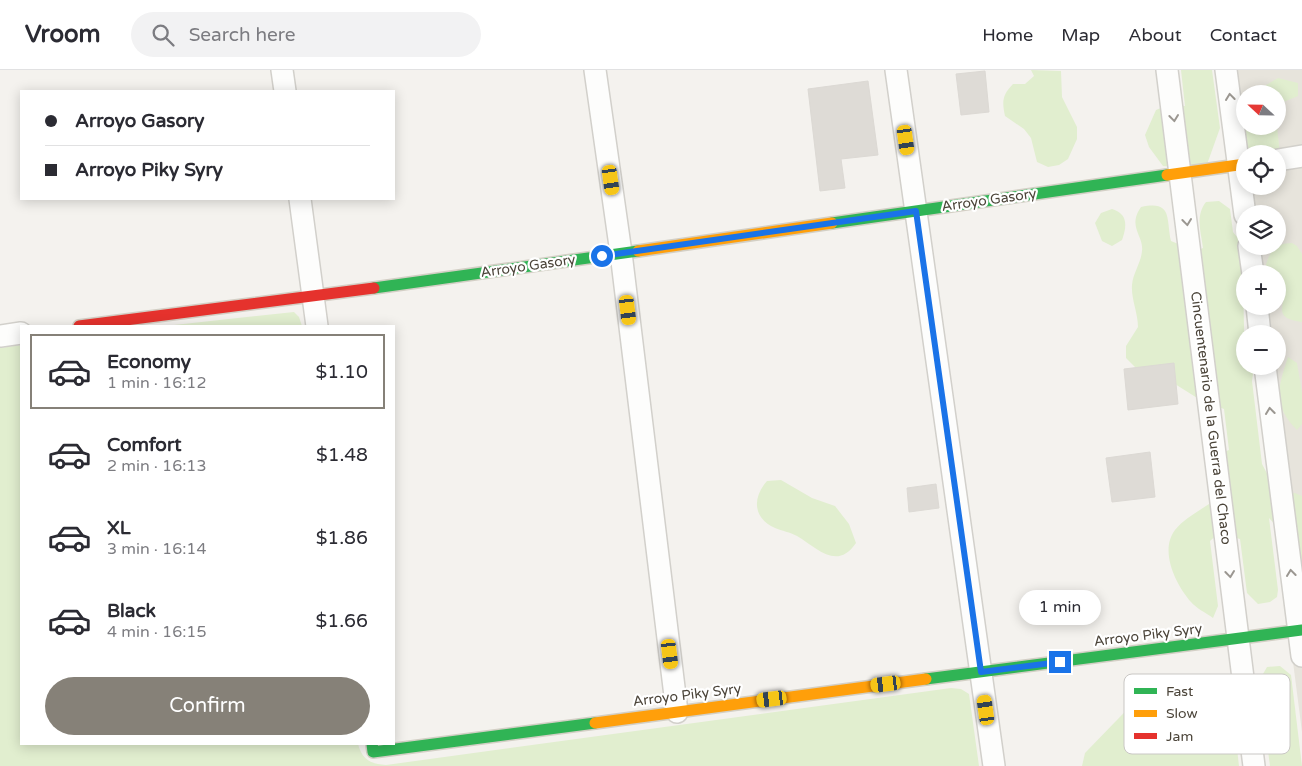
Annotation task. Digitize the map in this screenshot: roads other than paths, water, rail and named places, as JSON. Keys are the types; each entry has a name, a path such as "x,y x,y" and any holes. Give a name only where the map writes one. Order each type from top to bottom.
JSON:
{"street":[{"path":"282,70 285,90"},
{"path":"595,70 622,253 677,712"},
{"path":"896,70 994,766"},
{"name":"Cincuentenario de la Guerra del Chaco","path":"1167,70 1242,674"},
{"path":"1226,70 1239,145"},
{"path":"1286,159 1302,156"},
{"name":"Arroyo Gasory","path":"87,325 313,297 1236,165"},
{"path":"300,200 316,325"},
{"path":"0,336 20,333"},
{"path":"1266,375 1302,656"},
{"name":"Arroyo Piky Syry","path":"372,748 677,712 1300,631"}]}
